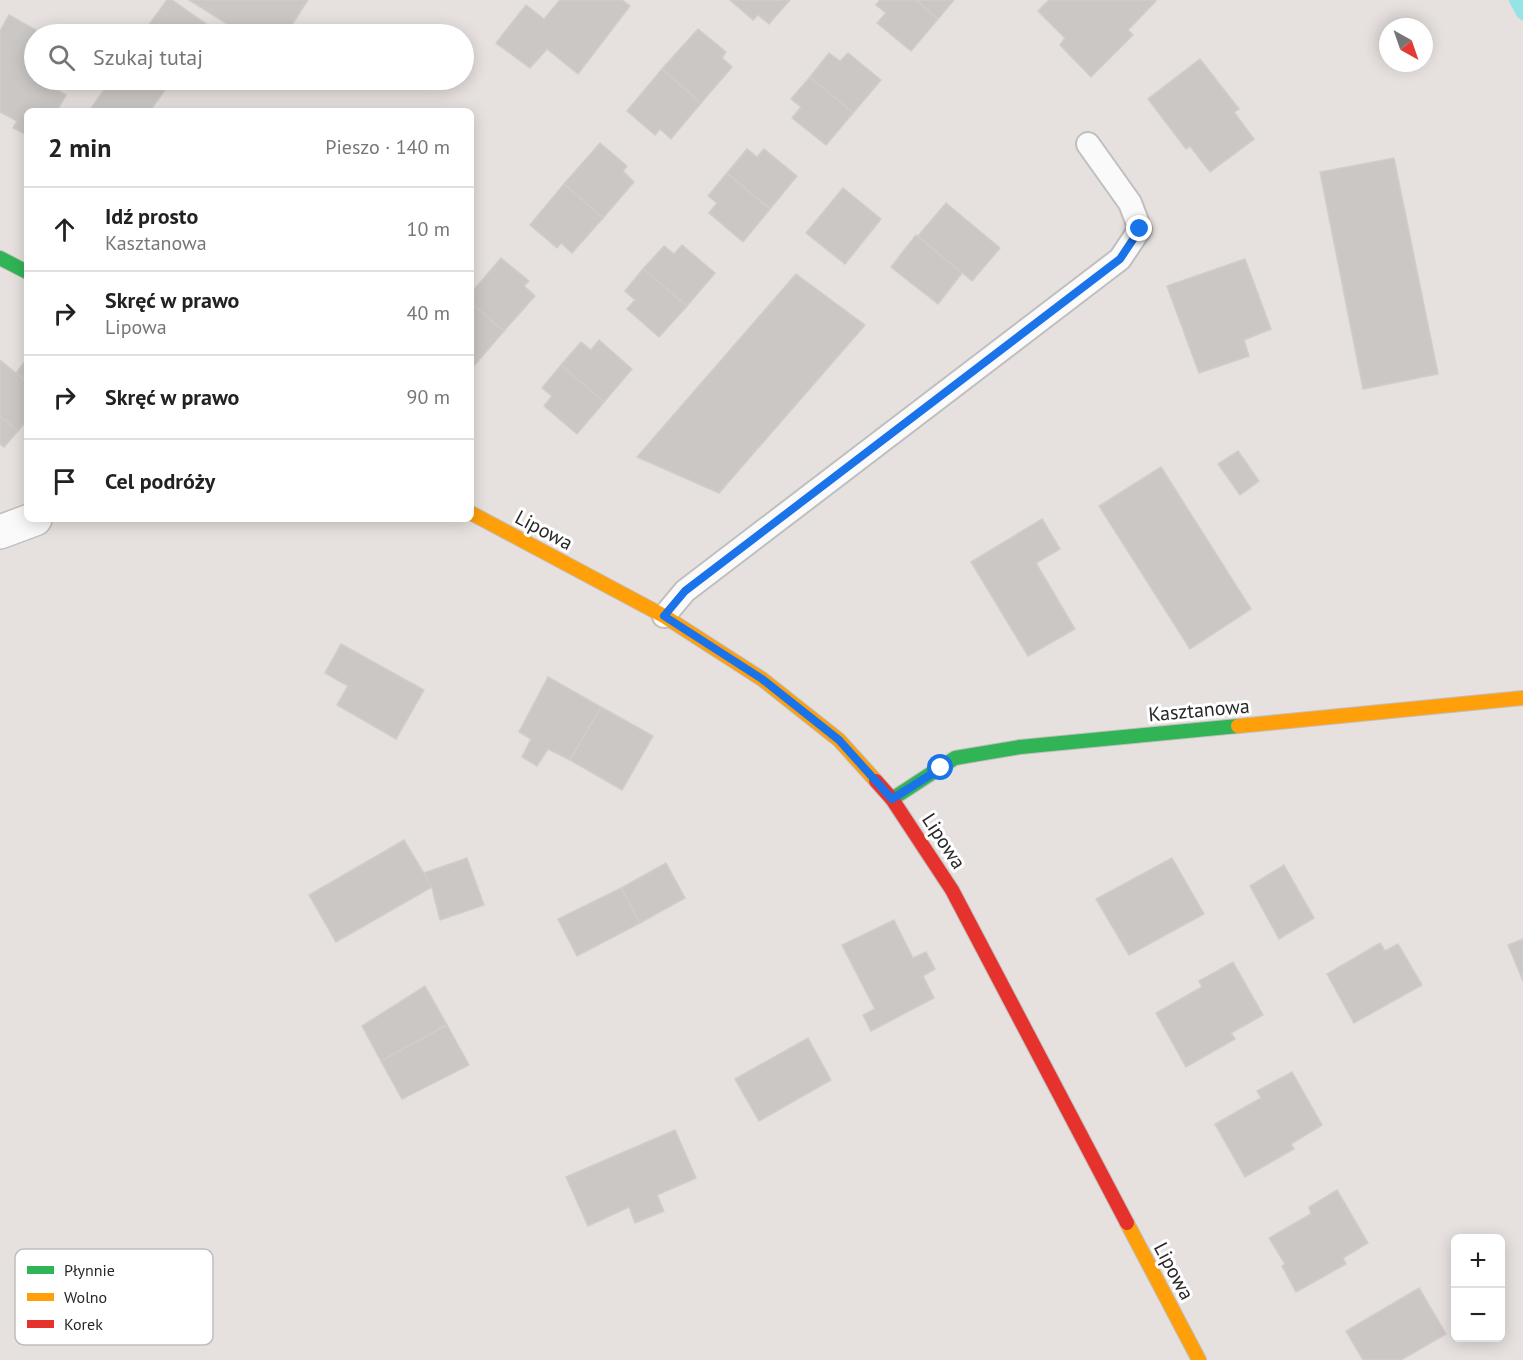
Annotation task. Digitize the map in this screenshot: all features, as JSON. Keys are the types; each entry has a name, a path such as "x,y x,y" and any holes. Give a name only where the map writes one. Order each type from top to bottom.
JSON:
{"street":[{"path":"0,258 24,270"},
{"name":"Lipowa","path":"474,515 664,616 762,679 839,740 892,799 952,890 1199,1360"},
{"path":"0,532 27,522"},
{"name":"Kasztanowa","path":"892,799 955,758 1020,747 1523,698"}],"lane":[{"path":"664,616 685,591 1120,259 1140,229 1130,203 1088,144"}],"building":[{"path":"167,0 172,0 206,24 149,24"},
{"path":"189,0 308,0 292,24 227,24"},
{"path":"560,0 622,0 630,6 578,74 547,49 530,68 496,43 526,5 544,19"},
{"path":"730,0 790,0 769,24 758,15 753,20"},
{"path":"880,0 916,0 938,19 911,51 877,23 886,13 876,5"},
{"path":"916,0 954,0 938,19"},
{"path":"1049,0 1156,1 1128,30 1133,35 1091,77 1060,45 1065,38 1038,11"},
{"path":"9,15 25,24 24,90 57,90 66,95 59,108 24,108 24,134 13,128 17,121 0,112 0,31"},
{"path":"698,29 726,52 722,58 732,67 701,103 662,69"},
{"path":"829,53 840,61 848,53 881,80 853,113 810,77"},
{"path":"1200,59 1239,109 1234,112 1254,139 1210,172 1190,146 1186,149 1148,99"},
{"path":"662,69 701,103 671,139 660,129 655,135 627,111"},
{"path":"810,77 853,113 826,145 792,118 801,107 791,99"},
{"path":"104,90 165,90 152,108 91,108"},
{"path":"600,143 627,166 623,171 634,182 603,218 564,184"},
{"path":"747,149 757,157 764,149 797,176 770,209 727,173"},
{"path":"1394,158 1438,374 1363,389 1320,172"},
{"path":"727,173 770,209 743,242 709,213 717,203 708,196"},
{"path":"564,184 603,218 572,253 561,243 557,248 530,225"},
{"path":"843,188 881,219 845,264 806,233"},
{"path":"946,203 1000,248 972,281 918,236"},
{"path":"916,235 962,273 938,304 891,267"},
{"path":"682,245 715,273 687,306 643,269 664,246 674,254"},
{"path":"501,258 529,281 524,286 535,296 504,331 474,306 474,290"},
{"path":"1245,259 1271,329 1244,340 1249,356 1199,373 1167,286"},
{"path":"643,269 687,306 659,337 627,309 635,300 625,291"},
{"path":"796,274 865,325 719,493 637,457"},
{"path":"474,306 504,331 474,366"},
{"path":"599,340 632,369 604,402 561,365 581,342 591,350"},
{"path":"0,360 24,380 24,424 18,431 0,416"},
{"path":"24,363 24,380 16,373"},
{"path":"561,365 604,402 577,434 544,406 552,396 542,388"},
{"path":"0,416 18,431 4,447 0,444"},
{"path":"1238,451 1259,481 1240,495 1218,464"},
{"path":"1161,467 1251,609 1190,649 1099,506"},
{"path":"1042,519 1060,549 1036,563 1075,629 1028,656 971,562"},
{"path":"341,644 424,690 396,739 337,705 348,686 325,673"},
{"path":"548,677 601,707 570,760 548,749 537,766 522,757 531,739 519,732"},
{"path":"601,707 653,736 622,790 570,760"},
{"path":"404,840 432,887 336,942 309,895"},
{"path":"467,858 484,905 440,920 432,888 424,873"},
{"path":"1172,858 1204,914 1129,955 1096,899"},
{"path":"666,863 685,898 640,923 621,888"},
{"path":"1284,865 1314,918 1279,939 1250,886"},
{"path":"621,888 640,923 577,956 558,919"},
{"path":"894,920 913,958 926,952 935,969 923,976 934,998 871,1031 863,1015 875,1009 842,945"},
{"path":"1523,939 1523,981 1508,945"},
{"path":"1380,943 1385,951 1398,944 1422,985 1354,1023 1327,974"},
{"path":"1233,962 1263,1015 1231,1033 1235,1039 1186,1067 1156,1013 1202,987 1199,981"},
{"path":"425,986 447,1025 381,1061 362,1026"},
{"path":"447,1025 469,1065 402,1099 381,1061"},
{"path":"808,1038 831,1080 759,1121 735,1079"},
{"path":"1292,1072 1322,1125 1291,1144 1294,1149 1245,1177 1215,1124 1261,1098 1257,1091"},
{"path":"675,1130 696,1178 657,1195 664,1211 635,1223 629,1207 588,1226 566,1177"},
{"path":"1337,1190 1368,1243 1343,1258 1346,1264 1296,1292 1282,1266 1285,1264 1269,1238 1311,1214 1309,1207"},
{"path":"1419,1288 1446,1334 1401,1360 1363,1360 1346,1331"}],"waterway":[{"path":"1516,0 1523,13"}],"traffic: fast":[{"path":"0,258 24,270"},
{"path":"892,799 955,758 1020,747 1238,726"}],"traffic: slow":[{"path":"474,515 664,616 762,679 839,740 876,781"},
{"path":"1238,726 1523,698"},
{"path":"1127,1223 1199,1360"}],"traffic: jam":[{"path":"876,781 892,799 952,890 1127,1223"}],"route":[{"path":"941,768 892,799 839,740 762,679 664,616 685,591 1120,259 1140,229"}]}
